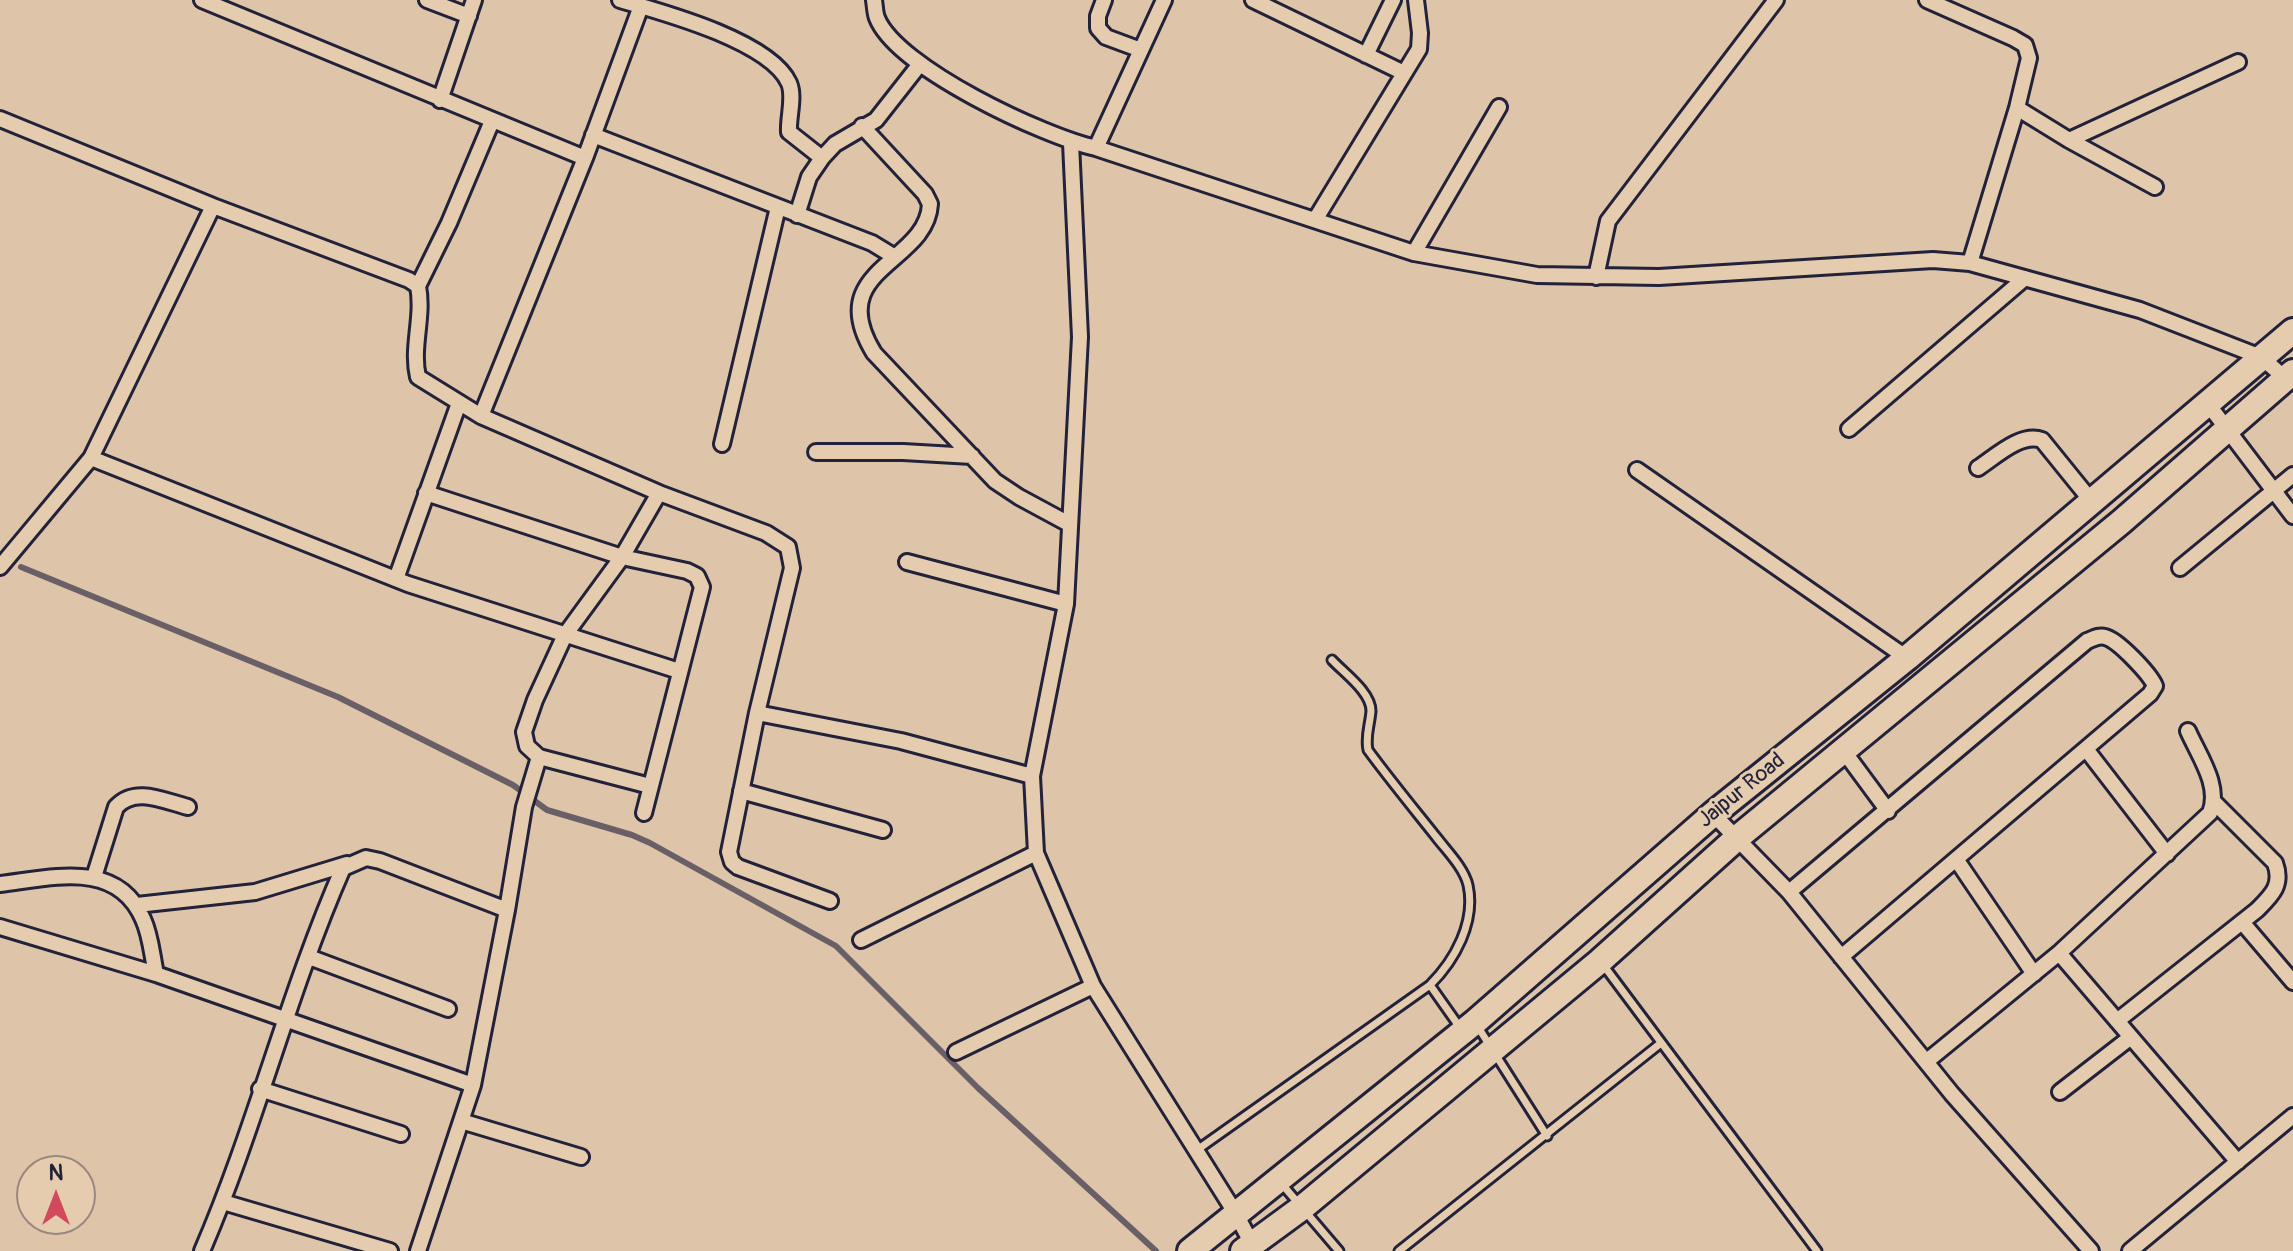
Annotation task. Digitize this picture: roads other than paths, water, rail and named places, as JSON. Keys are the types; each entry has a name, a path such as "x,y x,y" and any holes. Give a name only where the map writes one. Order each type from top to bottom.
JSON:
{"main road":[{"name":"Jaipur Road","path":"1190,1251 1469,1027 1713,814 1907,658 2293,331"},
{"name":"Jaipur Road","path":"1248,1247 1303,1207 1600,961 1737,838 2085,552 2290,376"}],"street":[{"path":"202,0 234,6 440,100 585,158"},
{"path":"427,0 469,16"},
{"path":"440,100 474,0"},
{"path":"620,0 695,21 737,41 780,71 790,86 789,132 822,158"},
{"path":"874,0 878,20 897,45 920,64 965,92 1071,143 1096,148 1414,253 1537,275 1596,277 1659,277 1933,260 1970,263 2140,310 2261,357 2290,376"},
{"path":"1104,0 1098,16 1098,28 1106,37 1141,50"},
{"path":"1096,148 1164,0"},
{"path":"1253,0 1404,73"},
{"path":"1366,55 1393,0"},
{"path":"1315,220 1419,49 1416,0"},
{"path":"1596,277 1608,221 1776,0"},
{"path":"1927,0 2013,38 2025,45 2029,58 1970,263"},
{"path":"481,416 585,158 641,6"},
{"path":"2069,140 2238,62"},
{"path":"797,215 809,177 822,158 835,144 876,120 920,64"},
{"path":"1414,253 1499,107"},
{"path":"2017,108 2155,187"},
{"path":"0,119 418,286"},
{"path":"492,121 449,223 418,286 420,298 415,364 418,377 481,416 659,493 766,533 788,547 792,568 757,713 729,852 732,862 760,876 830,901"},
{"path":"862,126 925,194 930,204 925,225 867,284 861,299 863,335 874,353 995,481 1069,524"},
{"path":"593,135 872,243 895,257"},
{"path":"1071,143 1080,337 1066,604 1032,776 1036,853 1093,986 1236,1214 1248,1247"},
{"path":"0,567 91,458 213,206"},
{"path":"722,444 778,207"},
{"path":"1849,429 2025,278"},
{"path":"396,579 459,403"},
{"path":"2208,404 2293,516"},
{"path":"1978,468 2024,439 2033,437 2042,440 2093,503"},
{"path":"816,452 972,456"},
{"path":"91,458 396,579 679,671"},
{"path":"1637,470 1907,658"},
{"path":"2180,568 2293,475"},
{"path":"426,493 622,557 697,576 702,587 644,813"},
{"path":"650,786 539,757 527,746 524,732 531,709 565,635 622,557 659,493"},
{"path":"907,562 1066,604"},
{"path":"1789,892 2087,641 2100,636 2109,638 2151,677 2155,686 2150,694 1841,957"},
{"path":"757,713 901,741 1032,776"},
{"path":"1927,1061 2059,953 2210,813 2214,802 2213,787 2188,731"},
{"path":"2086,749 2167,854"},
{"path":"1843,750 1888,811"},
{"path":"418,1251 473,1085 524,807 539,757"},
{"path":"741,791 883,830"},
{"path":"94,877 116,807 122,800 132,795 146,796 188,807"},
{"path":"2117,1021 2274,894 2279,874 2275,863 2214,802"},
{"path":"1713,814 1789,892 1952,1094 2091,1251"},
{"path":"861,940 1036,853"},
{"path":"137,905 255,892 366,858 507,910"},
{"path":"1956,859 2034,974"},
{"path":"202,1251 223,1202 284,1019 343,868 352,862"},
{"path":"0,884 69,876 94,877 111,883 137,905 145,923 156,974"},
{"path":"2242,922 2293,982"},
{"path":"0,927 156,974 473,1085"},
{"path":"2059,953 2238,1162"},
{"path":"309,957 448,1009"},
{"path":"956,1052 1093,986"},
{"path":"2060,1092 2131,1037"},
{"path":"260,1089 401,1134"},
{"path":"2130,1251 2292,1119"},
{"path":"461,1121 581,1157"},
{"path":"223,1202 390,1251"}],"lane":[{"path":"1195,1152 1430,985 1449,966 1460,944 1468,914 1468,883 1456,862 1368,750 1366,738 1371,709 1368,699 1332,660"},
{"path":"1600,961 1817,1251"},
{"path":"1430,985 1492,1050 1547,1136"},
{"path":"1399,1251 1661,1043"},
{"path":"1278,1179 1339,1251"}],"waterway":[{"path":"21,567 338,697 513,785 547,810 650,843 836,946 978,1088 1156,1251"}]}
